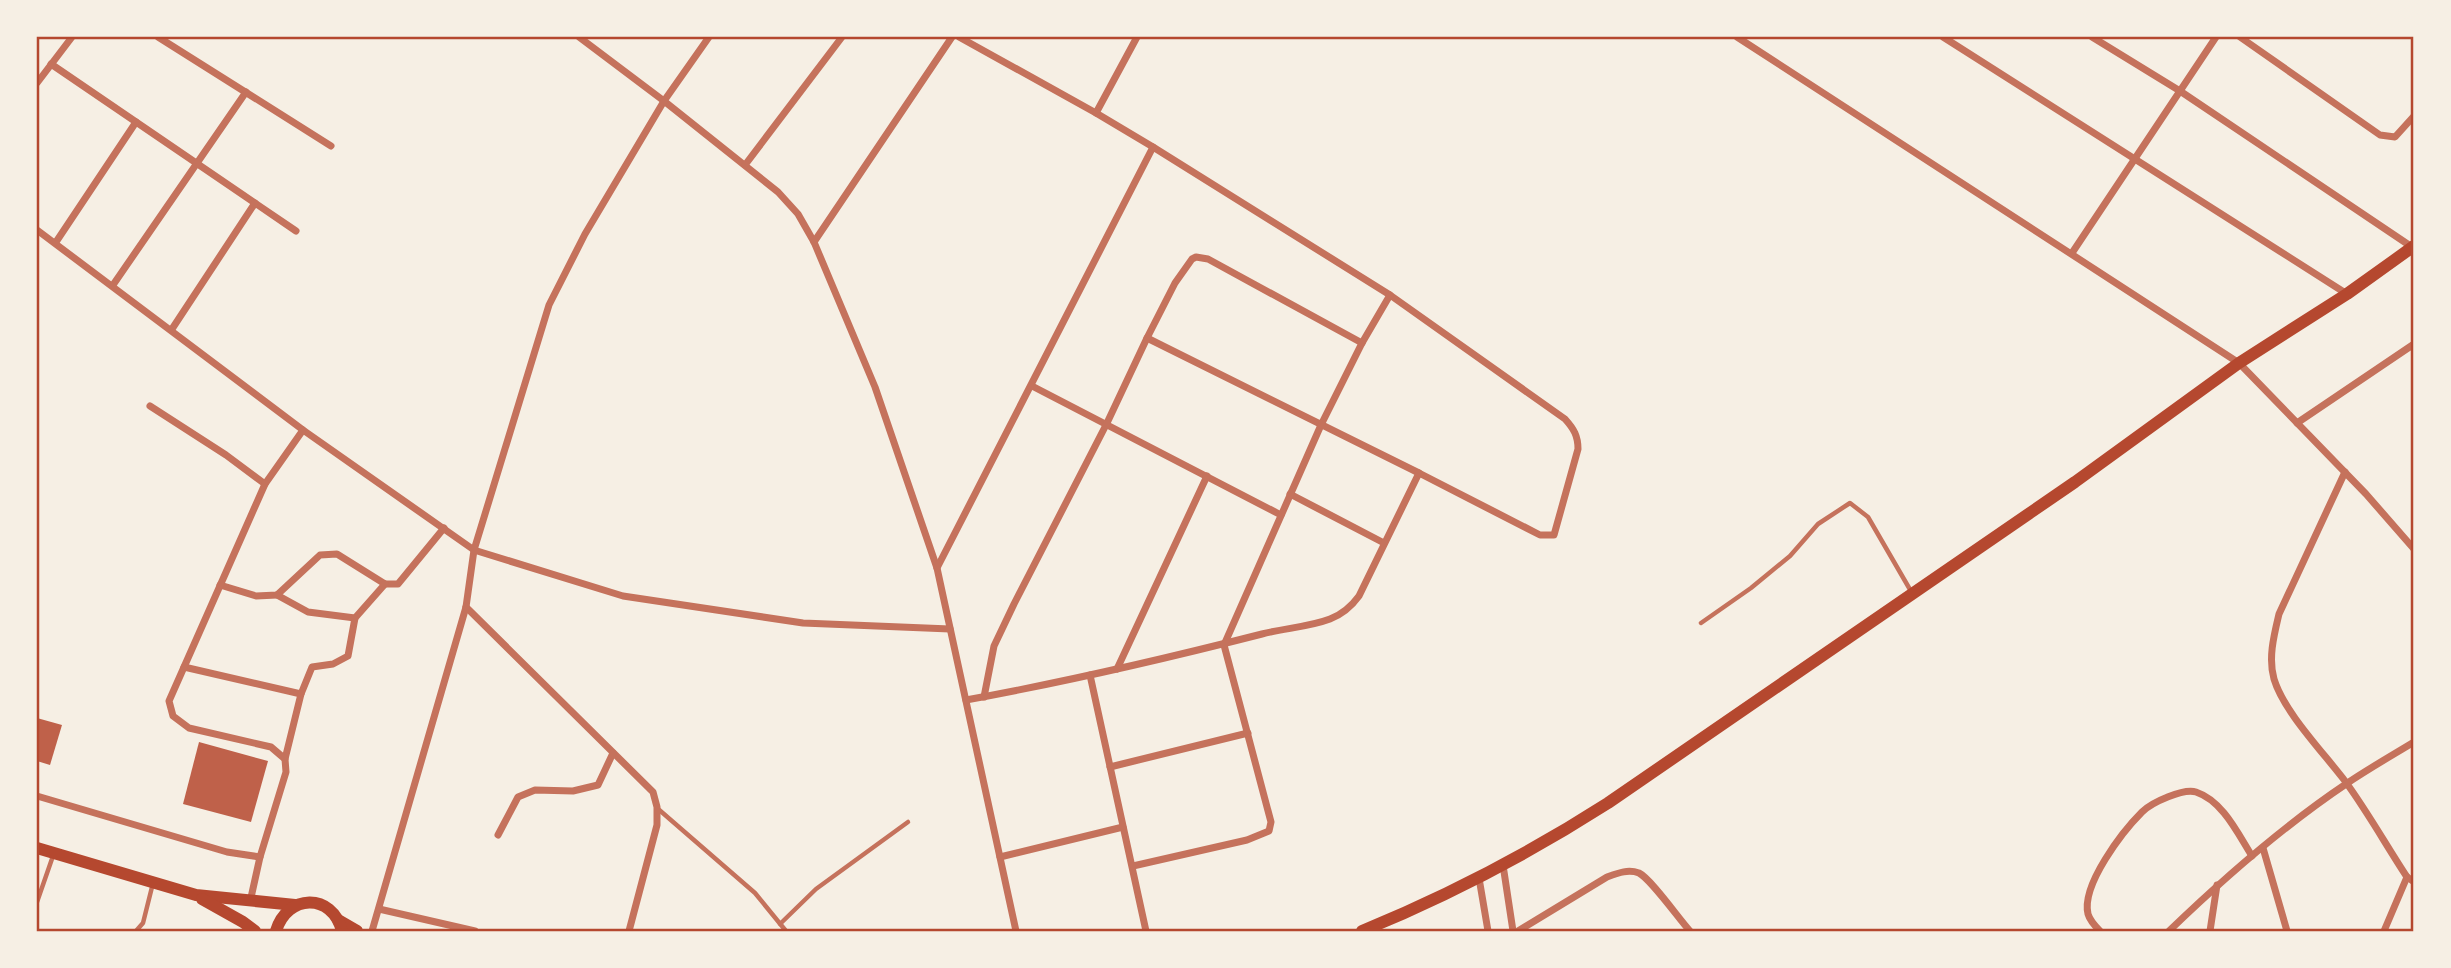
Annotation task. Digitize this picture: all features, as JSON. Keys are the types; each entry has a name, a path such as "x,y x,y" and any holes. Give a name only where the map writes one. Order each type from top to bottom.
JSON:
{"main road":[{"path":"1362,931 1479,878 1608,803 2075,482 2239,363 2347,294 2413,247"},
{"path":"37,848 196,895 250,902 295,905 315,903 324,906 340,926 357,931"},
{"path":"196,895 255,931"},
{"path":"276,931 279,920 295,905"}],"street":[{"path":"37,83 72,37"},
{"path":"158,37 331,146"},
{"path":"579,37 778,192 798,214 814,242 875,387 937,568 1016,931"},
{"path":"372,931 466,607 474,550 549,305 585,234 664,101 709,37"},
{"path":"746,165 842,37"},
{"path":"814,242 952,37"},
{"path":"959,37 1153,147 1390,295 1565,419 1578,440 1578,449 1557,532 1549,537 1540,535 1147,338"},
{"path":"1096,113 1137,37"},
{"path":"1737,37 2239,363 2345,472 2414,549"},
{"path":"1943,37 2347,294"},
{"path":"2092,37 2180,91 2413,247"},
{"path":"2072,253 2216,37"},
{"path":"2240,37 2380,135 2395,137 2414,116"},
{"path":"51,64 296,231"},
{"path":"113,285 246,92"},
{"path":"56,242 136,122"},
{"path":"937,568 1153,147"},
{"path":"172,329 255,203"},
{"path":"37,230 303,430 474,550 623,596 803,623 950,629"},
{"path":"984,696 994,646 1147,338 1183,271 1196,257 1208,259 1362,344"},
{"path":"1133,866 1247,840 1269,831 1271,822 1224,645 1321,425 1390,295"},
{"path":"2297,423 2414,344"},
{"path":"1032,386 1281,515"},
{"path":"150,406 226,454 265,484"},
{"path":"285,759 271,747 189,728 173,716 169,701 265,484 303,430"},
{"path":"2345,472 2279,614 2271,659 2274,679 2287,706 2346,783 2407,877 2414,882"},
{"path":"965,700 1224,645 1316,623 1340,614 1351,607 1359,596 1419,473"},
{"path":"1117,668 1207,476"},
{"path":"1290,494 1384,543"},
{"path":"277,595 320,555 337,554 385,584 398,584 444,528"},
{"path":"250,902 260,857 286,772 285,759 301,694 312,667 333,664 348,656 355,618 385,584"},
{"path":"220,585 257,596 277,595 308,611 355,618"},
{"path":"466,607 653,792 657,807 657,825 629,931"},
{"path":"184,667 301,694"},
{"path":"1090,675 1146,931"},
{"path":"1110,767 1248,733"},
{"path":"2169,931 2217,884 2346,783 2414,742"},
{"path":"498,835 518,797 535,790 573,791 598,785 613,753"},
{"path":"2100,931 2087,911 2098,868 2144,809 2176,793 2193,791 2204,795 2220,809 2252,856"},
{"path":"37,796 227,852 260,857"},
{"path":"1000,857 1123,827"},
{"path":"2263,848 2287,931"},
{"path":"1503,865 1515,931 1607,877 1629,871 1647,878 1690,931"},
{"path":"2384,931 2407,877"},
{"path":"1479,878 1488,931"},
{"path":"2210,931 2217,884"},
{"path":"379,909 475,931"}],"lane":[{"path":"1701,623 1751,588 1790,556 1818,524 1850,503 1868,517 1912,594"},
{"path":"657,807 755,893 786,931"},
{"path":"780,924 816,889 908,822"},
{"path":"37,902 54,853"},
{"path":"136,931 143,923 153,882"}],"building":[{"path":"37,718 62,725 50,765 37,761"},
{"path":"199,742 268,761 251,822 183,804"}]}
